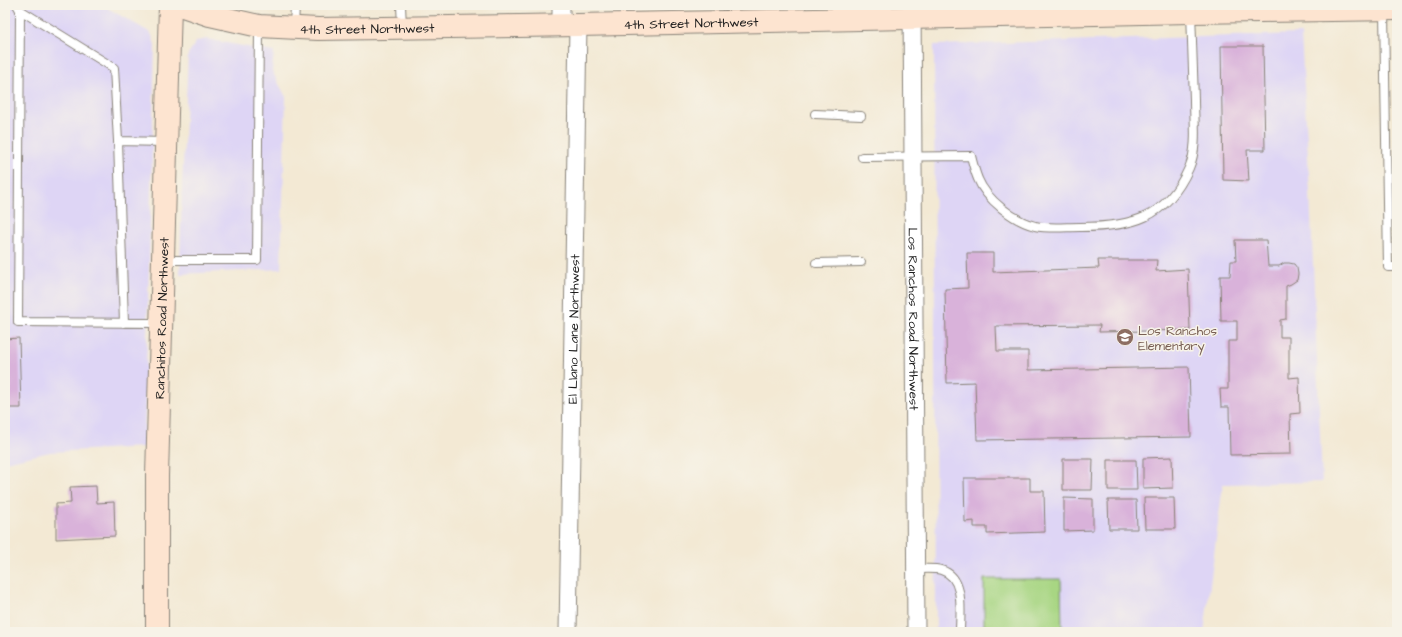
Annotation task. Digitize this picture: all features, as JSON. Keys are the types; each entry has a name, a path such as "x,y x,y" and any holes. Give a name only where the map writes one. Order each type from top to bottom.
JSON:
{"main road":[{"name":"Ranchitos Road Northwest","path":"157,632 157,476 170,5"},
{"name":"4th Street Northwest","path":"180,5 210,15 259,26 318,29 402,28 567,19 912,11 1191,12 1293,8 1391,9"}],"street":[{"name":"Los Ranchos Road Northwest","path":"912,11 916,632"},
{"name":"El Llano Lane Northwest","path":"567,19 568,632"}],"lane":[{"path":"294,28 295,5"},
{"path":"401,5 402,28"},
{"path":"19,8 114,68 124,322"},
{"path":"19,8 18,322 162,323"},
{"path":"1391,9 1388,267 1397,267"},
{"path":"862,158 971,156 978,179 985,191 1007,212 1018,220 1034,226 1048,228 1108,226 1123,225 1138,221 1150,215 1174,194 1189,168 1194,153 1191,12"},
{"path":"163,260 258,260 259,26"},
{"path":"815,114 862,116"},
{"path":"118,141 166,142"},
{"path":"816,263 861,262"},
{"path":"916,569 942,570 956,581 960,593 960,632"}],"shaded area":[{"path":"5,5 102,5 151,33 155,45 144,447 50,452 5,462"},
{"name":"Los Ranchos Elementary","path":"1301,34 1310,192 1322,482 1223,484 1204,632 936,632 934,45"},
{"path":"207,39 274,52 272,71 286,97 281,269 180,274 188,54 197,41"}],"green space":[{"path":"984,579 1061,579 1062,632 984,632"}],"building":[{"path":"1221,46 1263,46 1265,150 1247,150 1249,181 1223,180"},
{"path":"1235,240 1266,240 1268,266 1279,266 1284,263 1289,263 1294,264 1297,268 1297,280 1286,286 1286,319 1280,320 1280,337 1289,337 1289,378 1299,377 1300,413 1290,414 1291,454 1230,455 1229,407 1221,407 1220,389 1228,389 1228,341 1237,341 1237,321 1221,321 1220,276 1230,276 1231,261 1236,261"},
{"path":"967,253 993,253 993,272 1099,268 1098,260 1157,260 1156,271 1188,269 1190,330 1099,332 1100,325 996,326 997,351 1028,351 1028,370 1189,367 1191,437 977,440 975,382 947,383 945,289 968,288"},
{"path":"19,338 21,408 5,408 5,339"},
{"path":"1172,457 1173,488 1143,489 1143,458"},
{"path":"1063,459 1093,459 1092,490 1063,490"},
{"path":"1108,460 1136,460 1137,490 1108,490"},
{"path":"964,478 1030,478 1030,491 1044,491 1045,532 987,534 987,527 974,527 974,521 965,522"},
{"path":"96,486 97,503 114,502 115,536 56,539 56,504 71,503 70,487"},
{"path":"1064,498 1093,499 1093,530 1064,531"},
{"path":"1144,498 1174,498 1175,529 1145,529"},
{"path":"1108,500 1136,500 1137,529 1109,529"}],"place":[{"name":"Los Ranchos Elementary","path":"1125,337"}]}
